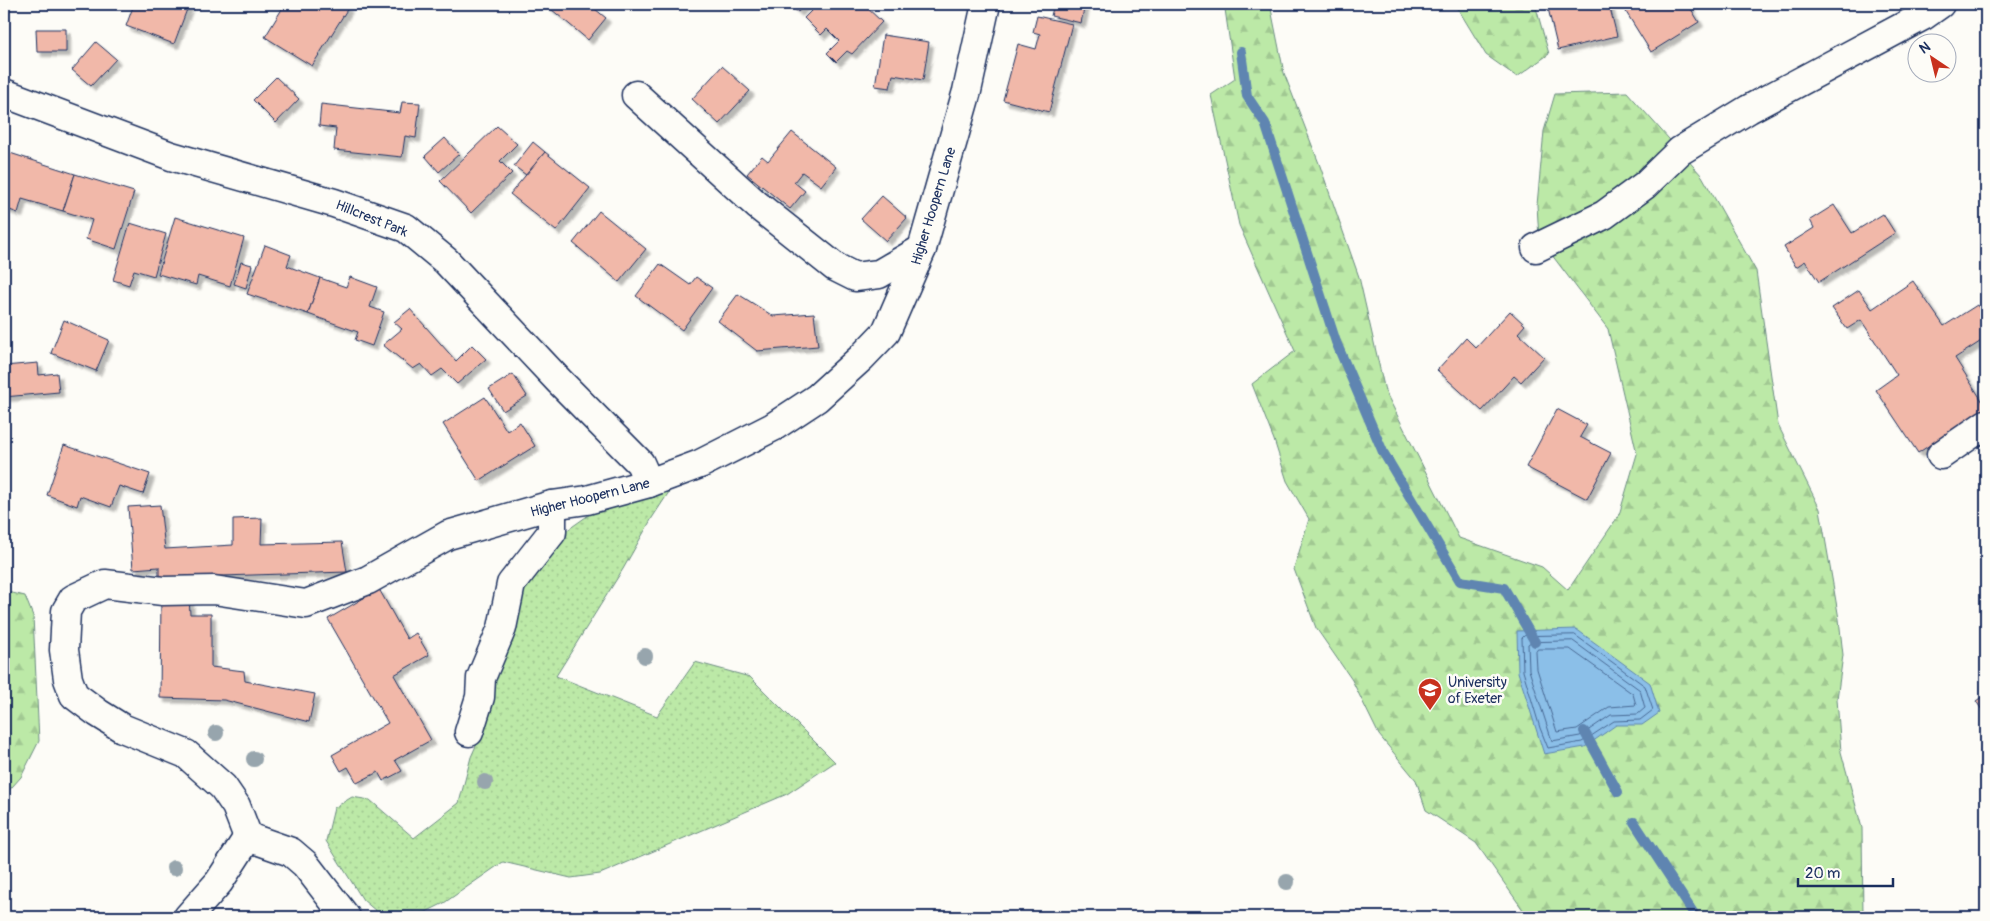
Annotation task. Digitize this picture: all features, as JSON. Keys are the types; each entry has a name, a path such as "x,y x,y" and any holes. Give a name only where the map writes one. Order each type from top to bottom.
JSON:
{"street":[{"name":"Higher Hoopern Lane","path":"248,837 236,806 223,787 186,754 122,728 74,695 68,679 64,650 66,611 73,599 105,584 163,591 214,590 306,604 368,580 448,535 552,505 587,500 649,483 700,464 774,427 817,398 861,358 886,332 922,249 967,91 986,4"},
{"path":"1536,248 1604,215 1645,185 1680,150 1740,114 1923,16 1940,4"},
{"name":"Hillcrest Park","path":"4,93 171,156 334,203 406,228 446,261 559,381 640,463 649,483"},
{"path":"636,95 758,205 835,267 855,277 879,274 922,249"},
{"path":"1941,455 1986,424"},
{"path":"469,732 480,697 481,678 502,628 511,584 552,532 552,505"},
{"path":"188,917 220,882 248,837 291,852 305,864 346,917"}],"green space":[{"path":"1219,4 1270,4 1284,73 1320,166 1359,277 1385,391 1459,538 1542,567 1568,590 1619,515 1637,454 1608,329 1539,238 1537,205 1544,131 1555,94 1627,92 1702,176 1756,271 1778,425 1820,509 1839,619 1843,655 1837,699 1841,752 1862,828 1863,917 1528,917 1476,843 1426,810 1416,780 1379,735 1352,680 1316,628 1294,569 1309,519 1287,481 1274,440 1252,384 1295,351 1239,225 1211,95 1235,79 1225,9"},
{"path":"1455,4 1535,4 1549,54 1517,77 1486,55"},
{"path":"671,489 556,676 657,716 695,662 750,677 835,762 787,794 600,874 571,878 503,862 444,903 416,917 383,917 363,900 326,841 334,808 352,797 370,800 414,838 459,803 471,757 491,712 498,655 542,548 593,512"},
{"path":"4,591 25,596 33,616 39,741 21,777 4,796"}],"water":[{"path":"1576,629 1650,683 1659,713 1642,725 1616,725 1585,747 1544,754 1518,672 1517,631"}],"building":[{"path":"134,4 189,4 174,44 126,26"},
{"path":"285,4 340,4 348,8 312,66 265,37"},
{"path":"545,4 589,4 606,18 588,40"},
{"path":"789,4 806,4 798,12"},
{"path":"818,4 863,4 882,22 852,54 847,51 836,62 827,53 839,41 827,29 821,35 804,18"},
{"path":"1054,4 1085,4 1081,23 1051,16"},
{"path":"1547,4 1609,4 1617,36 1558,50"},
{"path":"1639,4 1688,4 1699,22 1651,52 1626,12"},
{"path":"1037,16 1072,24 1049,112 1003,100 1018,44 1036,49 1040,34 1033,32"},
{"path":"36,29 66,29 66,52 37,52"},
{"path":"883,35 929,42 923,80 893,75 890,88 875,86"},
{"path":"96,42 116,59 91,86 72,70"},
{"path":"722,66 750,91 719,124 692,99"},
{"path":"276,77 299,99 276,123 253,100"},
{"path":"402,102 420,103 416,138 405,136 402,157 334,150 336,128 319,126 321,104 400,113"},
{"path":"497,126 517,144 500,161 512,173 471,213 440,181"},
{"path":"792,132 836,167 821,186 802,172 794,182 805,191 790,209 747,174 762,156 768,161"},
{"path":"445,138 459,154 439,172 425,156"},
{"path":"533,142 545,152 526,175 514,166"},
{"path":"545,152 590,188 556,231 510,194"},
{"path":"10,153 75,174 63,211 22,199 18,213 4,208 4,175"},
{"path":"75,174 134,192 116,249 86,239 92,220 63,211"},
{"path":"882,196 907,218 886,241 861,219"},
{"path":"1834,205 1852,233 1883,214 1895,233 1819,282 1805,261 1796,267 1784,247 1814,228 1810,220"},
{"path":"599,211 646,249 619,282 573,243"},
{"path":"175,217 244,238 230,286 198,276 196,285 158,274"},
{"path":"130,223 166,234 154,276 134,270 129,285 113,280"},
{"path":"265,245 291,255 287,266 320,278 308,314 247,294"},
{"path":"241,262 252,265 246,288 234,284"},
{"path":"660,264 690,285 696,277 712,288 682,330 636,296"},
{"path":"350,277 377,287 370,307 384,312 372,346 355,340 358,332 308,314 320,278 346,287"},
{"path":"1913,281 1944,326 1977,305 1986,318 1986,338 1955,358 1986,407 1918,453 1876,390 1897,375 1861,320 1847,329 1832,308 1859,290 1872,309"},
{"path":"738,294 773,316 814,313 818,346 757,351 718,321"},
{"path":"410,309 456,361 472,345 486,359 457,384 442,369 432,376 421,364 413,369 383,345 402,329 394,322"},
{"path":"1510,311 1525,325 1518,333 1544,357 1521,382 1514,376 1482,411 1437,370 1466,338 1476,348"},
{"path":"64,320 109,340 96,371 51,353"},
{"path":"38,363 39,375 57,373 59,392 4,397 4,366"},
{"path":"513,374 527,396 503,411 489,389"},
{"path":"485,397 507,431 520,422 535,446 479,481 443,424"},
{"path":"1557,409 1587,425 1580,437 1611,453 1587,499 1526,467"},
{"path":"64,445 150,474 143,494 119,486 111,507 80,496 77,506 47,495"},
{"path":"160,505 165,549 233,545 233,519 262,518 261,544 342,542 347,572 159,578 159,567 133,569 128,507"},
{"path":"379,589 407,639 416,633 429,655 394,675 431,740 395,760 402,771 383,781 378,772 357,783 348,767 341,771 332,755 388,723 328,619"},
{"path":"161,597 189,597 190,614 211,614 211,667 244,671 245,681 315,694 309,722 224,700 160,698"},
{"path":"1986,694 1986,716 1976,701"}],"waterway":[{"path":"1241,52 1247,96 1265,123 1336,342 1383,452 1460,581 1504,588 1535,642"},
{"path":"1584,731 1618,792"},
{"path":"1634,822 1696,917"}],"place":[{"name":"University of Exeter","path":"1430,711"}]}
